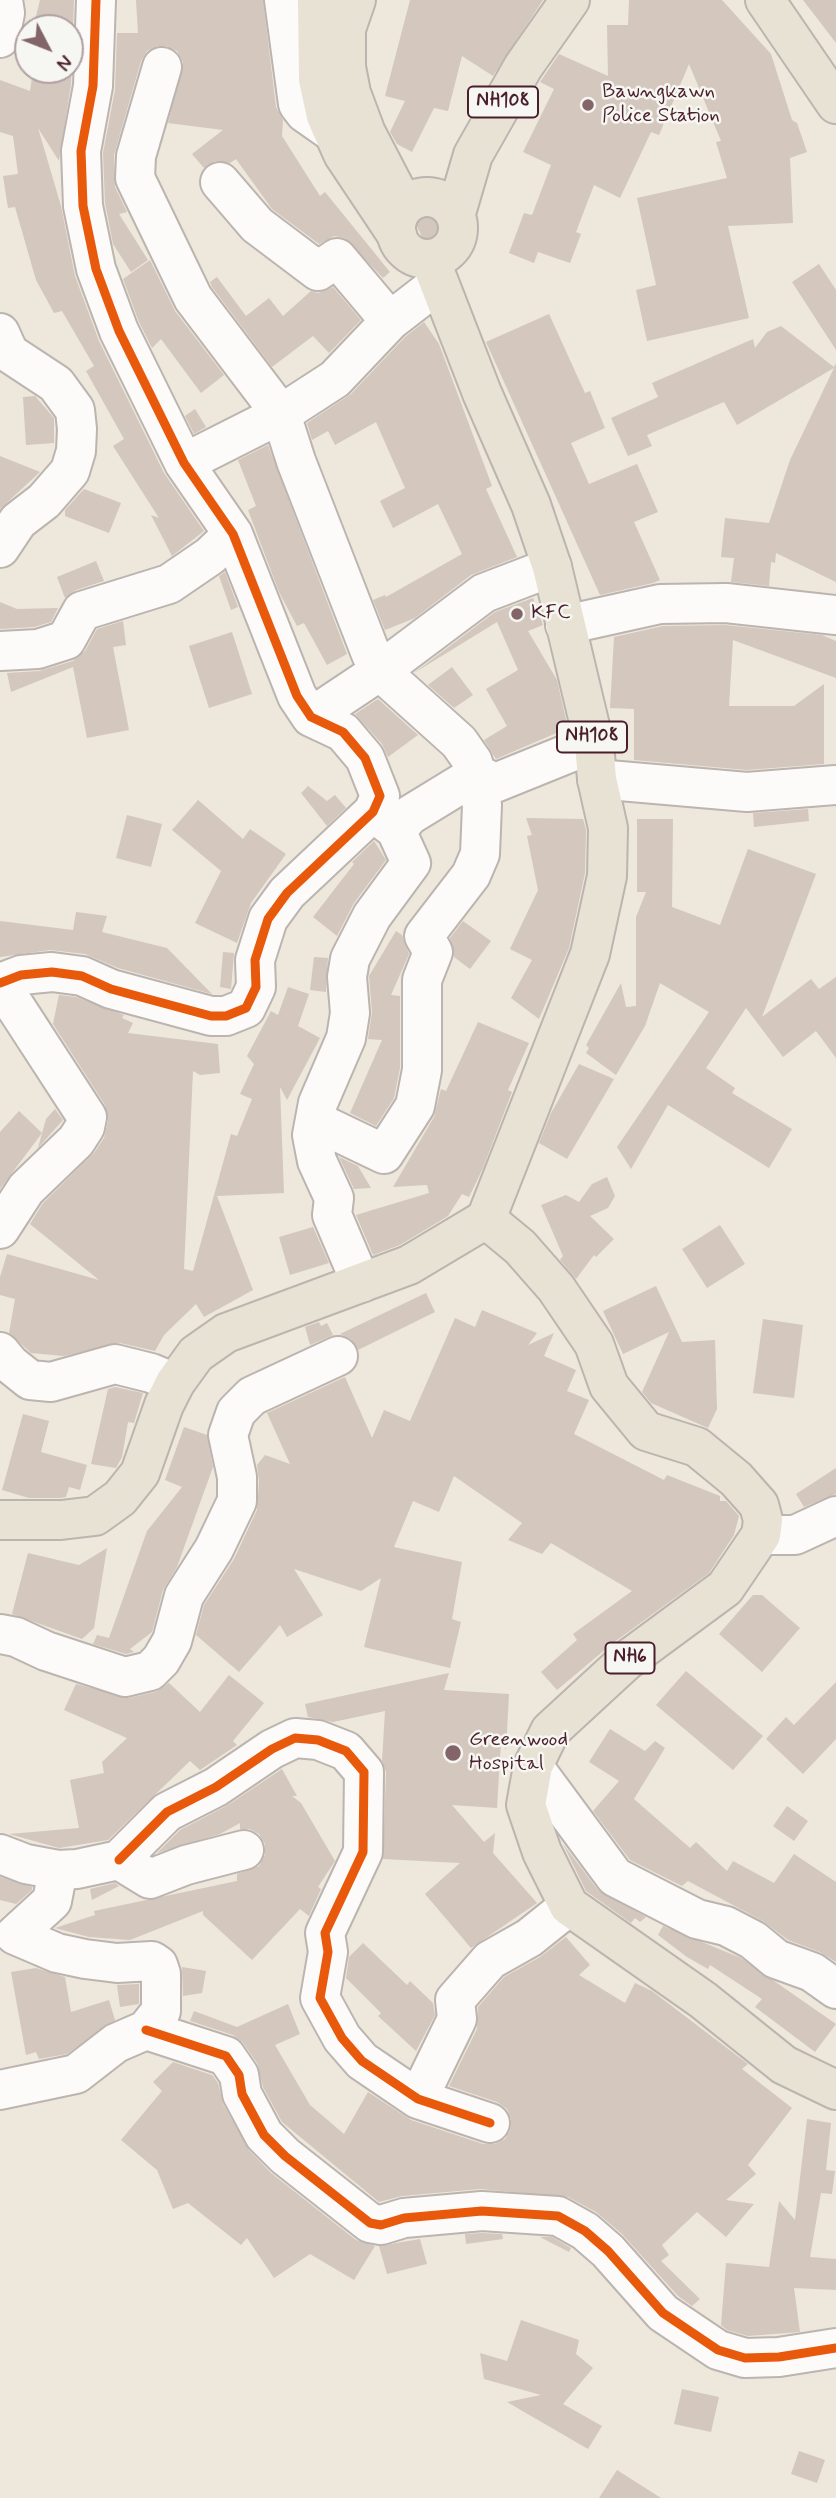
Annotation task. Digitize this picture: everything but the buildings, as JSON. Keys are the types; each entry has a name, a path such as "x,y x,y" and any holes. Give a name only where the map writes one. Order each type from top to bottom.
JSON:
{"main road":[{"path":"317,0 318,79 326,116 343,154 400,220"},
{"path":"356,0 346,29 346,67 351,93 400,220 403,248 435,271"},
{"name":"NH108","path":"486,1219 590,954 607,876 608,828 552,567 531,505 435,271 455,243 459,228 456,213 474,155 523,67 570,0"},
{"path":"765,0 836,104"},
{"path":"400,220 417,198 432,196 446,202 456,213"},
{"path":"2,1528 95,1516 120,1498 140,1473 175,1383 196,1354 226,1333 409,1265 486,1219 520,1247 556,1288 594,1344 609,1386 646,1431 697,1447 736,1479 758,1504 763,1520 761,1535"},
{"name":"NH6","path":"761,1535 725,1588 626,1661 550,1731 533,1766 526,1805 542,1852 569,1906 693,1992 785,2065 836,2090"}],"street":[{"path":"0,38 5,13 3,0"},
{"path":"96,0 93,86 81,151 83,206 96,270 119,331 184,463 233,534 298,696 312,717 343,732 365,758 380,796 385,821 411,863 372,916 350,959 347,977 350,1013 346,1038 318,1103 312,1135 317,1161 334,1198 332,1215 361,1283"},
{"path":"284,0 299,104 305,113 335,134"},
{"path":"162,66 136,156 135,178 193,298 281,414 362,637 380,671 459,742 474,762 482,805 480,854 465,885 424,936 433,952 422,980 422,1070 415,1107 384,1154 315,1122"},
{"path":"220,182 257,225 318,271 337,258 390,321"},
{"path":"184,463 281,414 335,379 435,271"},
{"path":"0,333 9,353 56,384 75,410 77,429 76,451 70,471 44,500 19,521 0,548"},
{"path":"0,652 38,649 65,640 82,611 169,584 210,556 233,534"},
{"path":"312,717 380,671 484,593 552,567"},
{"path":"565,625 660,604 726,603 836,615"},
{"path":"477,774 495,783 595,761 747,792 836,785"},
{"path":"0,1229 26,1189 76,1141 85,1127 87,1117 0,983 22,975 51,972 82,976 111,989 211,1016 226,1016 246,1008 256,987 255,960 268,919 287,893 385,821 410,815 477,774"},
{"path":"0,1352 30,1380 51,1382 115,1364 151,1373 175,1383"},
{"path":"0,1634 16,1637 46,1651 125,1677 138,1677 150,1671 161,1660 172,1640 184,1596 220,1538 237,1501 237,1476 228,1435 236,1412 252,1396 338,1356"},
{"path":"761,1535 795,1535 836,1516"},
{"path":"0,1854 26,1864 58,1870 119,1860 167,1812 216,1787 272,1749 295,1738 318,1740 346,1751 364,1772 363,1852 325,1933 328,1952 320,1998 342,2038 362,2061 418,2099 490,2123"},
{"path":"533,1766 615,1877 697,1919 726,1926 752,1940 776,1959 812,1972 836,1989"},
{"path":"119,1860 149,1879 186,1865 244,1850"},
{"path":"7,1936 52,1900 58,1870"},
{"path":"418,2099 457,2019 455,2000 490,1960 529,1938 569,1906"},
{"path":"0,2090 76,2074 116,2043 146,2030 161,2011 161,1974 158,1965 137,1960 117,1963 85,1959 57,1953 7,1936"},
{"path":"146,2030 226,2056 239,2075 242,2094 264,2134 285,2156 370,2223 381,2225 404,2218 482,2211 558,2216 585,2231 608,2250 663,2313 718,2350 745,2358 779,2357 836,2348"}],"cycle path":[{"path":"0,983 21,975 52,972 82,976 111,989 211,1016 226,1016 246,1008 256,987 255,960 268,919 287,893 373,812 380,796 365,758 343,732 311,717 297,696 233,534 184,463 119,331 96,269 83,206 81,151 93,86 96,0"},
{"path":"119,1860 167,1812 216,1787 272,1749 295,1738 318,1740 346,1751 364,1772 363,1852 325,1933 328,1952 320,1998 342,2038 362,2061 418,2099 490,2123"},
{"path":"146,2030 226,2056 239,2075 242,2094 264,2135 285,2156 370,2223 381,2225 404,2218 482,2211 558,2216 585,2231 608,2251 663,2313 718,2350 745,2358 779,2357 836,2348"}],"place":[{"name":"Bawngkawn Police Station","path":"588,105"},
{"name":"KFC","path":"517,614"},
{"name":"Greenwood Hospital","path":"453,1753"}]}
